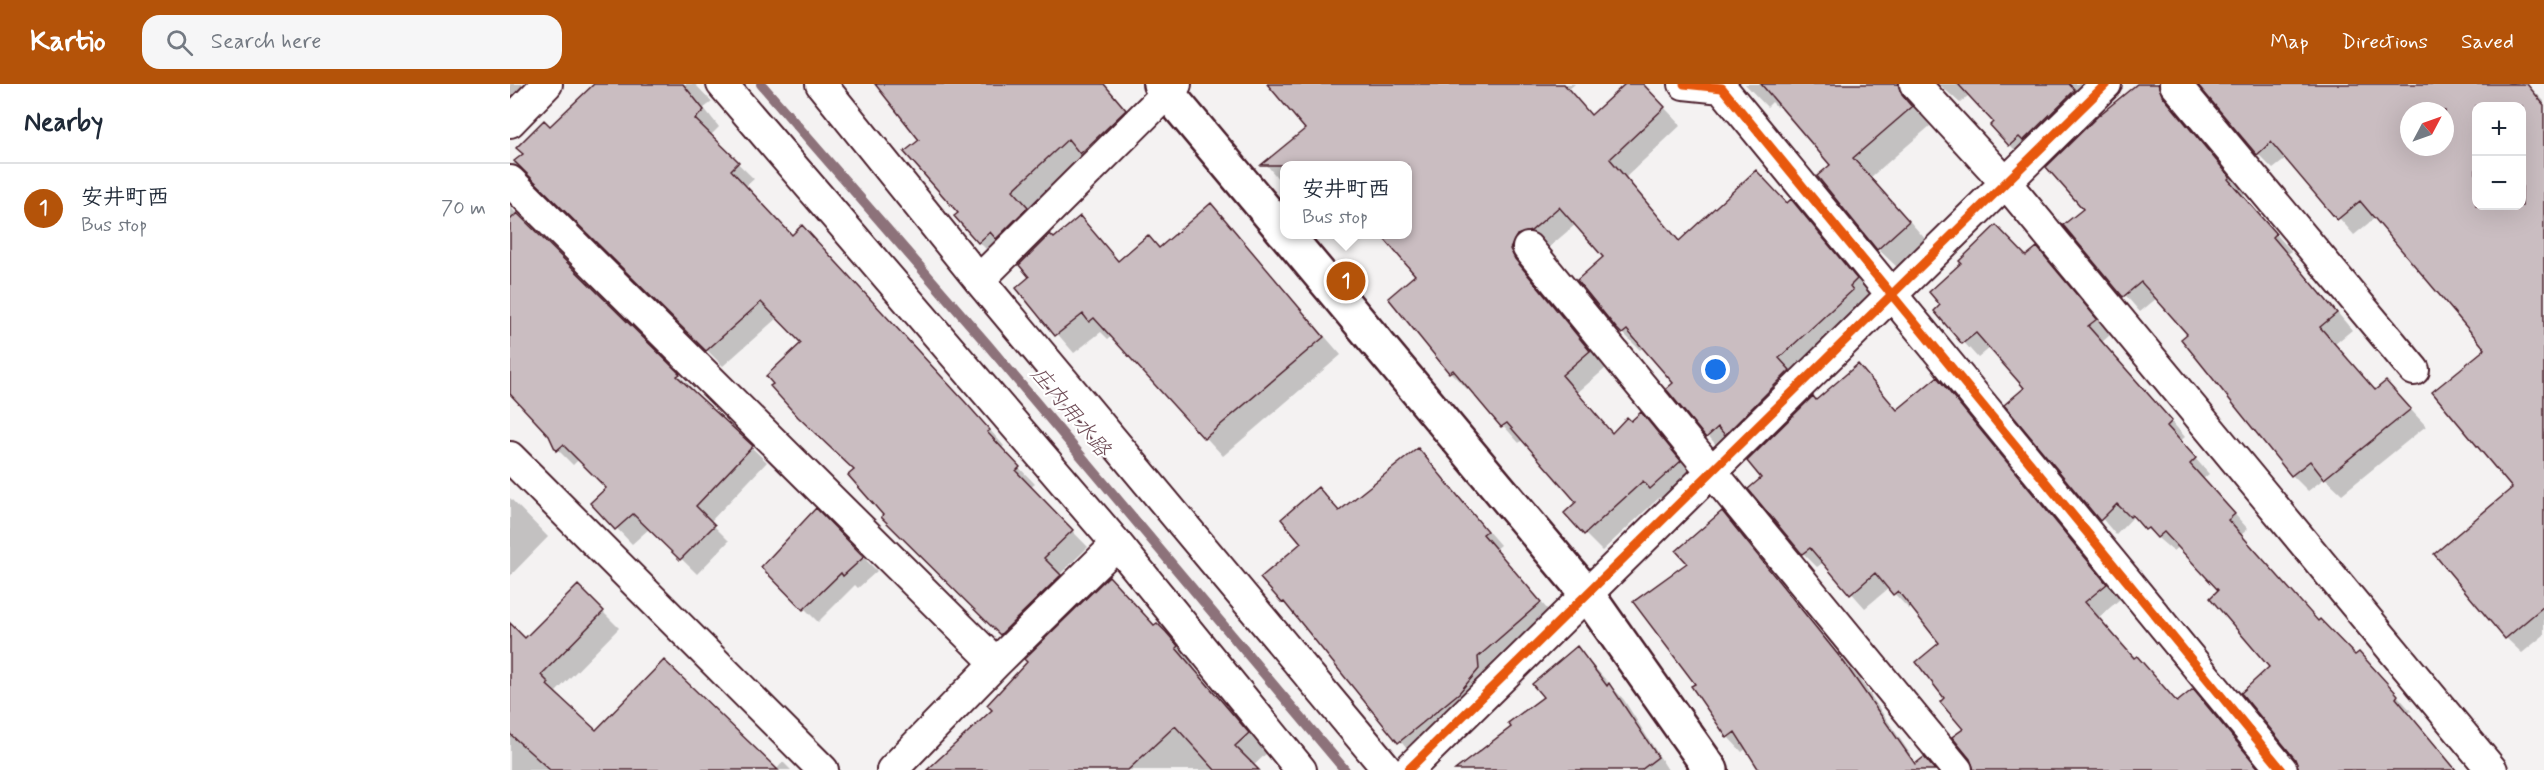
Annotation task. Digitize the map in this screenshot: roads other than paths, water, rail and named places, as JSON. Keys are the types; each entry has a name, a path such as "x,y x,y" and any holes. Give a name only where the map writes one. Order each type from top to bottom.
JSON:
{"street":[{"path":"510,122 547,84"},
{"path":"723,84 1117,544 1301,770"},
{"path":"821,84 979,280 1388,770"},
{"path":"1684,84 1722,88 2282,770"},
{"path":"1915,84 2006,183 2492,770"},
{"path":"1408,770 2106,84"},
{"path":"2175,84 2414,370"},
{"path":"979,280 1168,87 1280,227"},
{"path":"510,181 996,663"},
{"path":"1290,239 1587,594 1711,770"},
{"path":"1528,248 1710,473 1957,770"},
{"path":"510,457 823,770"},
{"path":"892,770 1117,544"}],"waterway":[{"name":"庄内用水路","path":"761,84 987,344 1345,770"}],"place":[{"name":"安井町西","path":"1346,281"}]}
